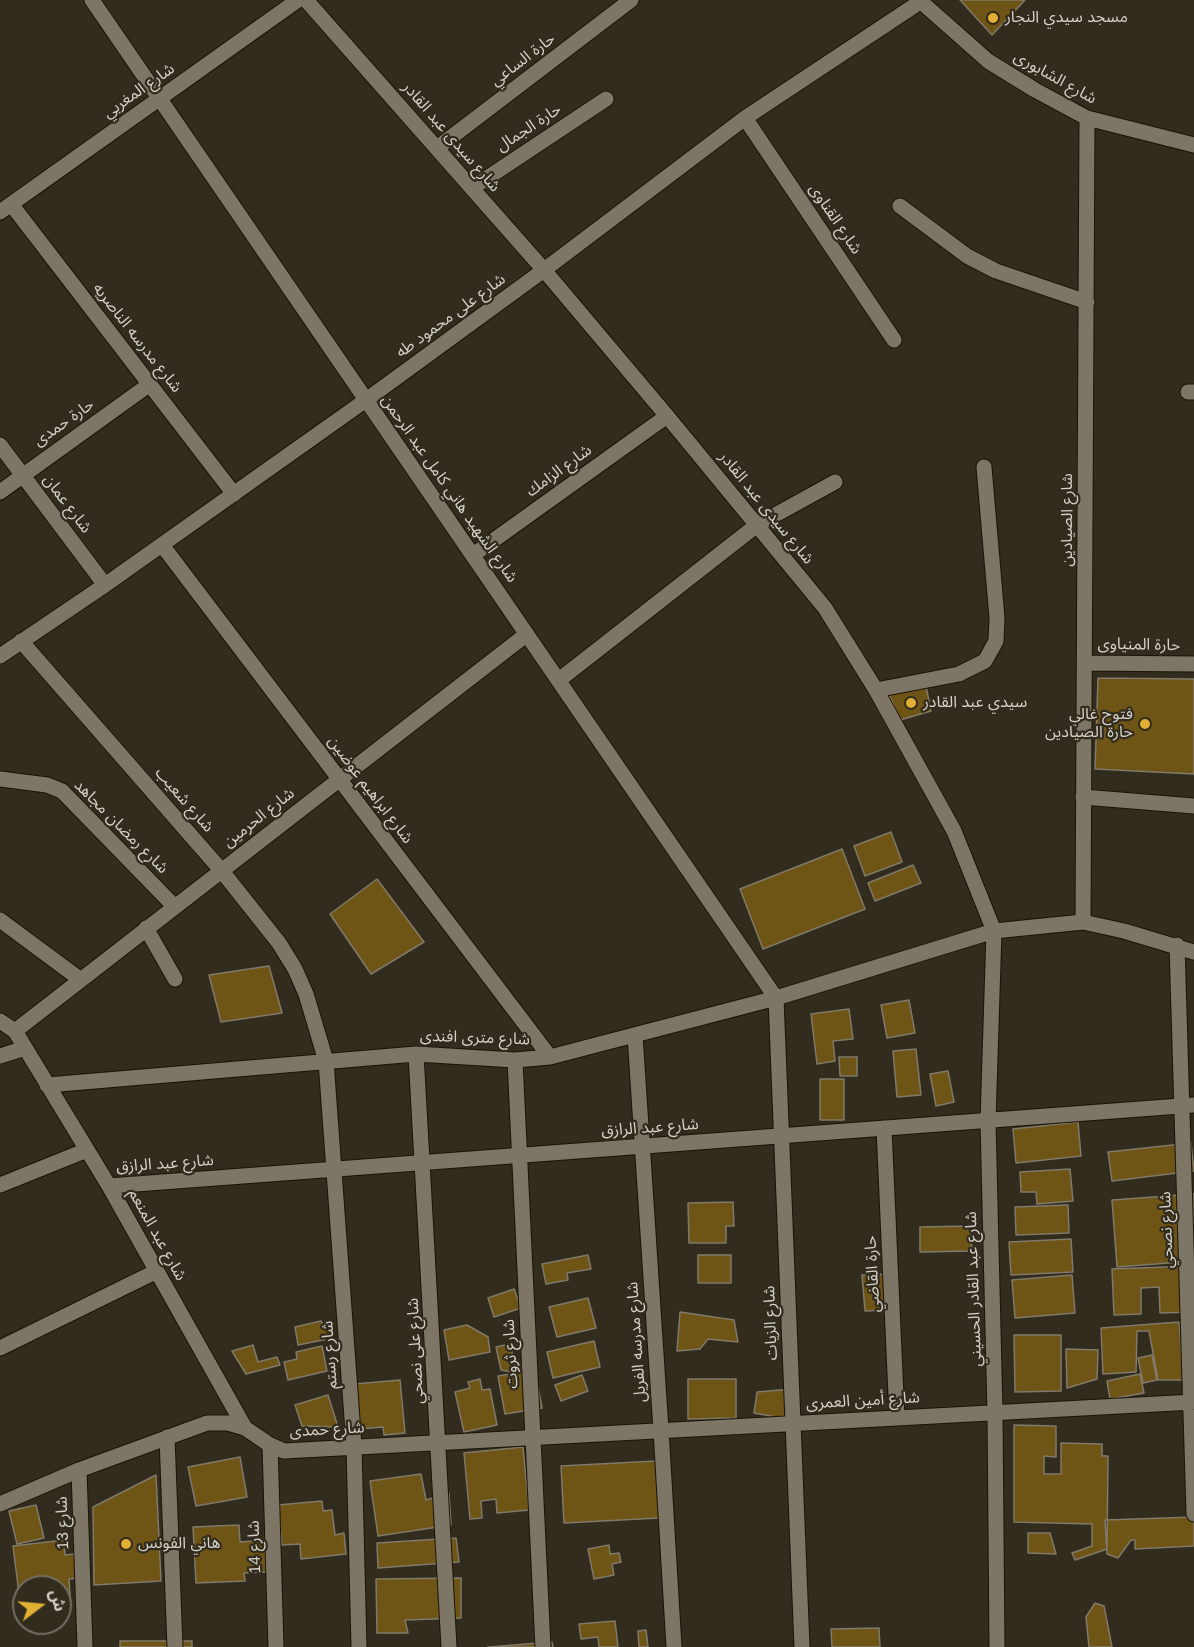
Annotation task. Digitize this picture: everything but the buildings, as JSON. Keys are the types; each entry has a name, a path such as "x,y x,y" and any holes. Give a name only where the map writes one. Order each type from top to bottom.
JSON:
{"street":[{"name":"شارع الشهيد هاني كامل عبد الرحمن","path":"92,0 777,998"},
{"name":"شارع المغربي","path":"5,208 298,0"},
{"name":"شارع سيدى عبد القادر","path":"306,0 544,270 825,608 876,690 954,831 994,930"},
{"name":"حارة الساعي","path":"437,148 631,0"},
{"name":"شارع على محمود طه","path":"0,656 105,585 366,400 746,118 919,1"},
{"name":"شارع الشابورى","path":"919,1 988,61 1087,118 1194,145"},
{"name":"حارة الجمال","path":"472,188 606,99"},
{"name":"شارع القناوى","path":"746,118 894,340"},
{"name":"شارع الصيادين","path":"1083,922 1087,118"},
{"path":"900,206 967,256 996,271 1087,302"},
{"name":"شارع مدرسه الناصريه","path":"5,208 150,384 234,494"},
{"name":"حارة حمدى","path":"0,492 150,384"},
{"name":"شارع الزامك","path":"473,555 667,416"},
{"name":"شارع عمان","path":"0,445 105,585"},
{"path":"876,690 959,674 985,661 996,641 997,618 984,467"},
{"path":"559,680 757,525 835,482"},
{"name":"شارع ابراهيم عوضين","path":"162,545 550,1057"},
{"name":"شارع الحرمين","path":"15,1031 527,634"},
{"name":"شارع شعيب","path":"21,641 221,870 279,943 295,969 306,994 326,1061"},
{"name":"حارة المنياوى","path":"1085,663 1194,664"},
{"name":"شارع رمضان مجاهد","path":"0,779 47,785 62,791 174,906"},
{"path":"1083,797 1194,806"},
{"path":"0,920 81,980"},
{"path":"994,930 1083,922 1177,945 1194,952"},
{"path":"146,928 175,979"},
{"name":"شارع مترى افندى","path":"47,1084 416,1054 515,1060 550,1057 777,998 994,930"},
{"name":"شارع عبد القادر الحسيني","path":"994,930 987,1121 995,1413 997,1647"},
{"name":"شارع نصحي","path":"1177,945 1188,1105 1194,1514"},
{"name":"شارع الزيات","path":"777,998 802,1647"},
{"path":"0,1021 15,1031"},
{"name":"شارع عبد المنعم","path":"15,1031 109,1186 245,1428"},
{"name":"شارع مدرسه الفريل","path":"635,1035 674,1647"},
{"path":"0,1056 25,1048"},
{"name":"شارع على نصحي","path":"416,1054 439,1442 448,1647"},
{"name":"شارع ثروت","path":"515,1060 543,1647"},
{"name":"شارع رستم","path":"326,1061 354,1446 359,1647"},
{"name":"شارع عبد الرازق","path":"109,1186 1188,1105"},
{"name":"حارة القاضي","path":"884,1128 897,1418"},
{"path":"0,1185 87,1150"},
{"path":"0,1348 157,1271"},
{"name":"شارع أمين العمرى","path":"533,1437 1192,1402"},
{"name":"شارع حمدى","path":"0,1504 79,1470 207,1423 228,1423 245,1428 270,1445 284,1451 533,1437"},
{"path":"167,1437 175,1647"},
{"name":"شارع 14","path":"270,1445 276,1647"},
{"name":"شارع 13","path":"79,1470 84,1647"}],"place":[{"name":"مسجد سيدي النجار","path":"993,18"},
{"name":"سيدي عبد القادر","path":"911,703"},
{"name":"فتوح غالي حارة الصيادين","path":"1145,724"},
{"name":"هاني الفونس","path":"126,1544"}]}
